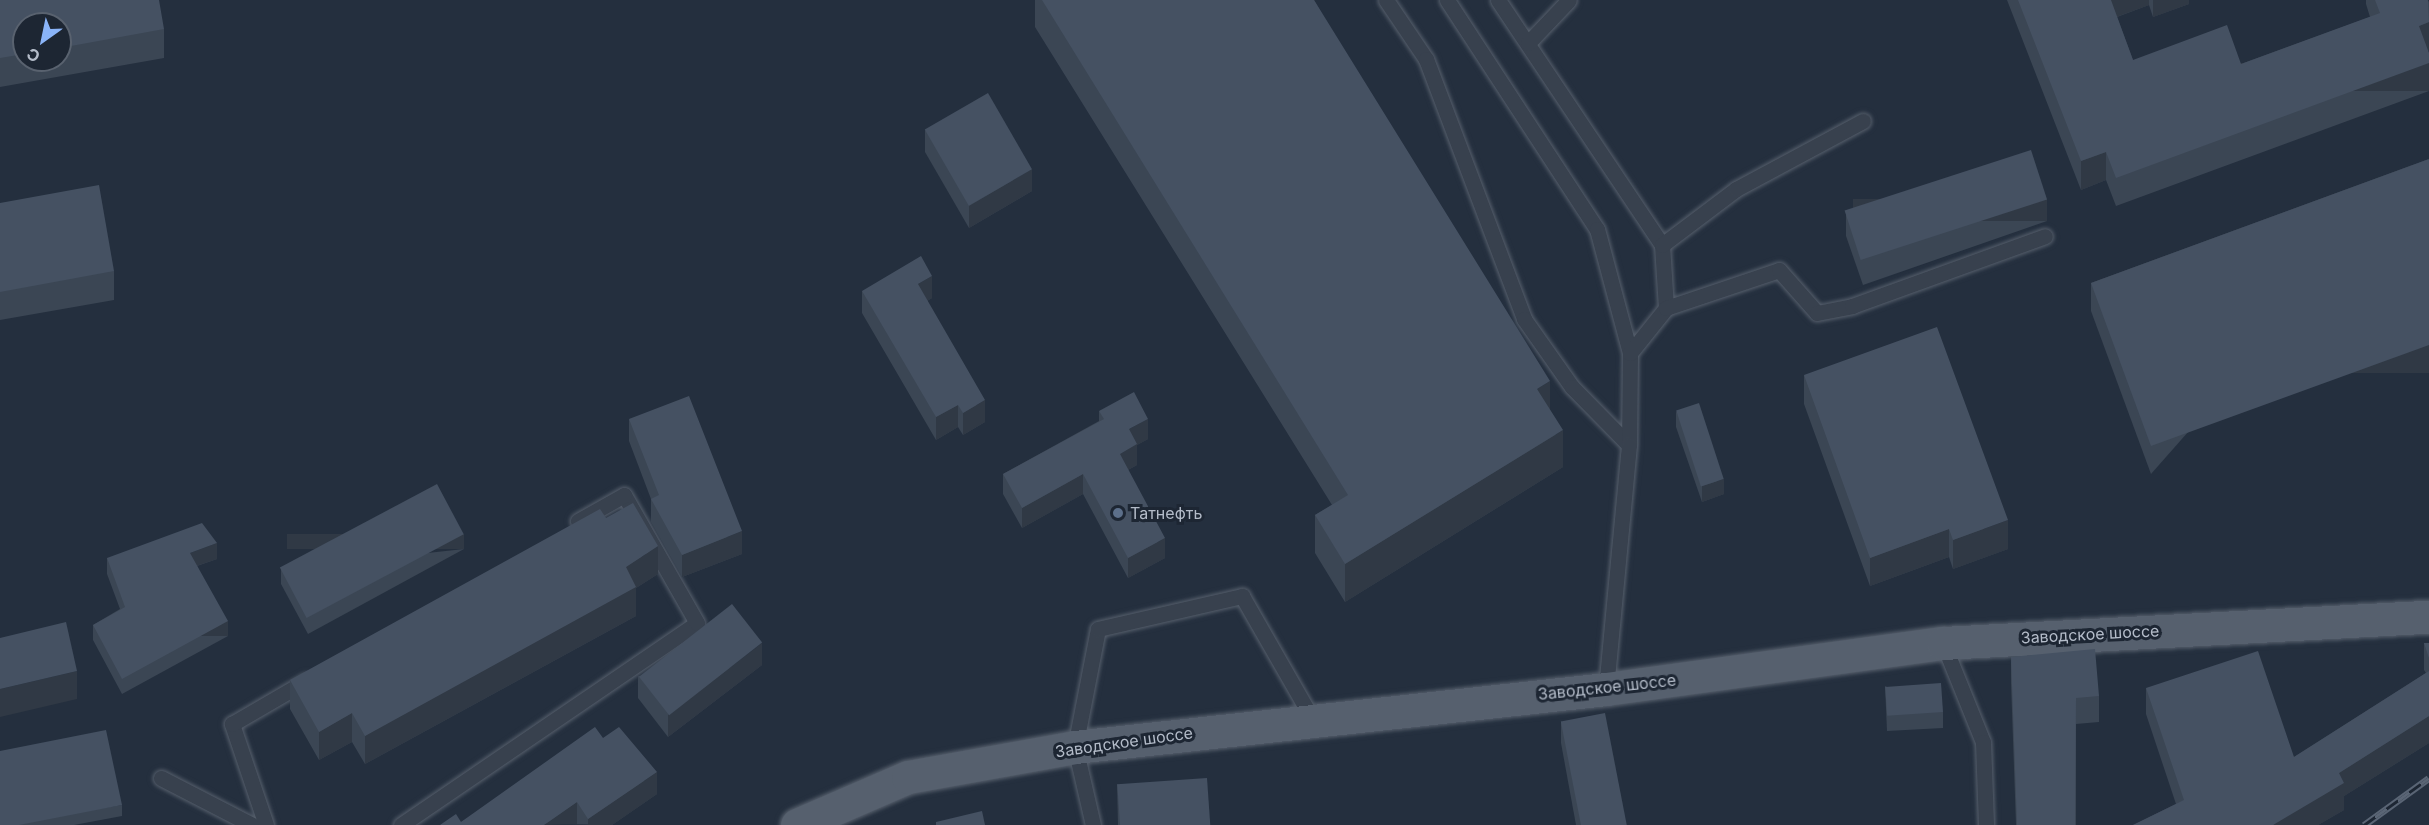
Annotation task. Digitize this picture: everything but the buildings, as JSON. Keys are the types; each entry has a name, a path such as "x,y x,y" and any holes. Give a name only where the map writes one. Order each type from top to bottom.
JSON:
{"main road":[{"name":"Заводское шоссе","path":"797,825 908,777 1075,747 1312,718 1606,689 1943,643 2429,617"}],"lane":[{"path":"1386,0 1426,59 1524,319 1572,387 1629,445"},
{"path":"1447,0 1597,229 1630,353 1629,445 1606,689"},
{"path":"1498,0 1662,245 1666,308"},
{"path":"1528,43 1569,0"},
{"path":"1662,245 1736,189 1863,121"},
{"path":"1630,353 1666,308 1779,270 1817,313 1852,306 2045,236"},
{"path":"401,825 697,623 624,495 562,531"},
{"path":"1093,825 1075,747 1098,629 1242,596 1312,718"},
{"path":"1943,643 1983,742 1986,825"},
{"path":"267,825 232,724 325,670"},
{"path":"161,778 252,825"}],"railway":[{"path":"2364,825 2429,778"}],"place":[{"name":"Татнефть","path":"1118,513"}]}
